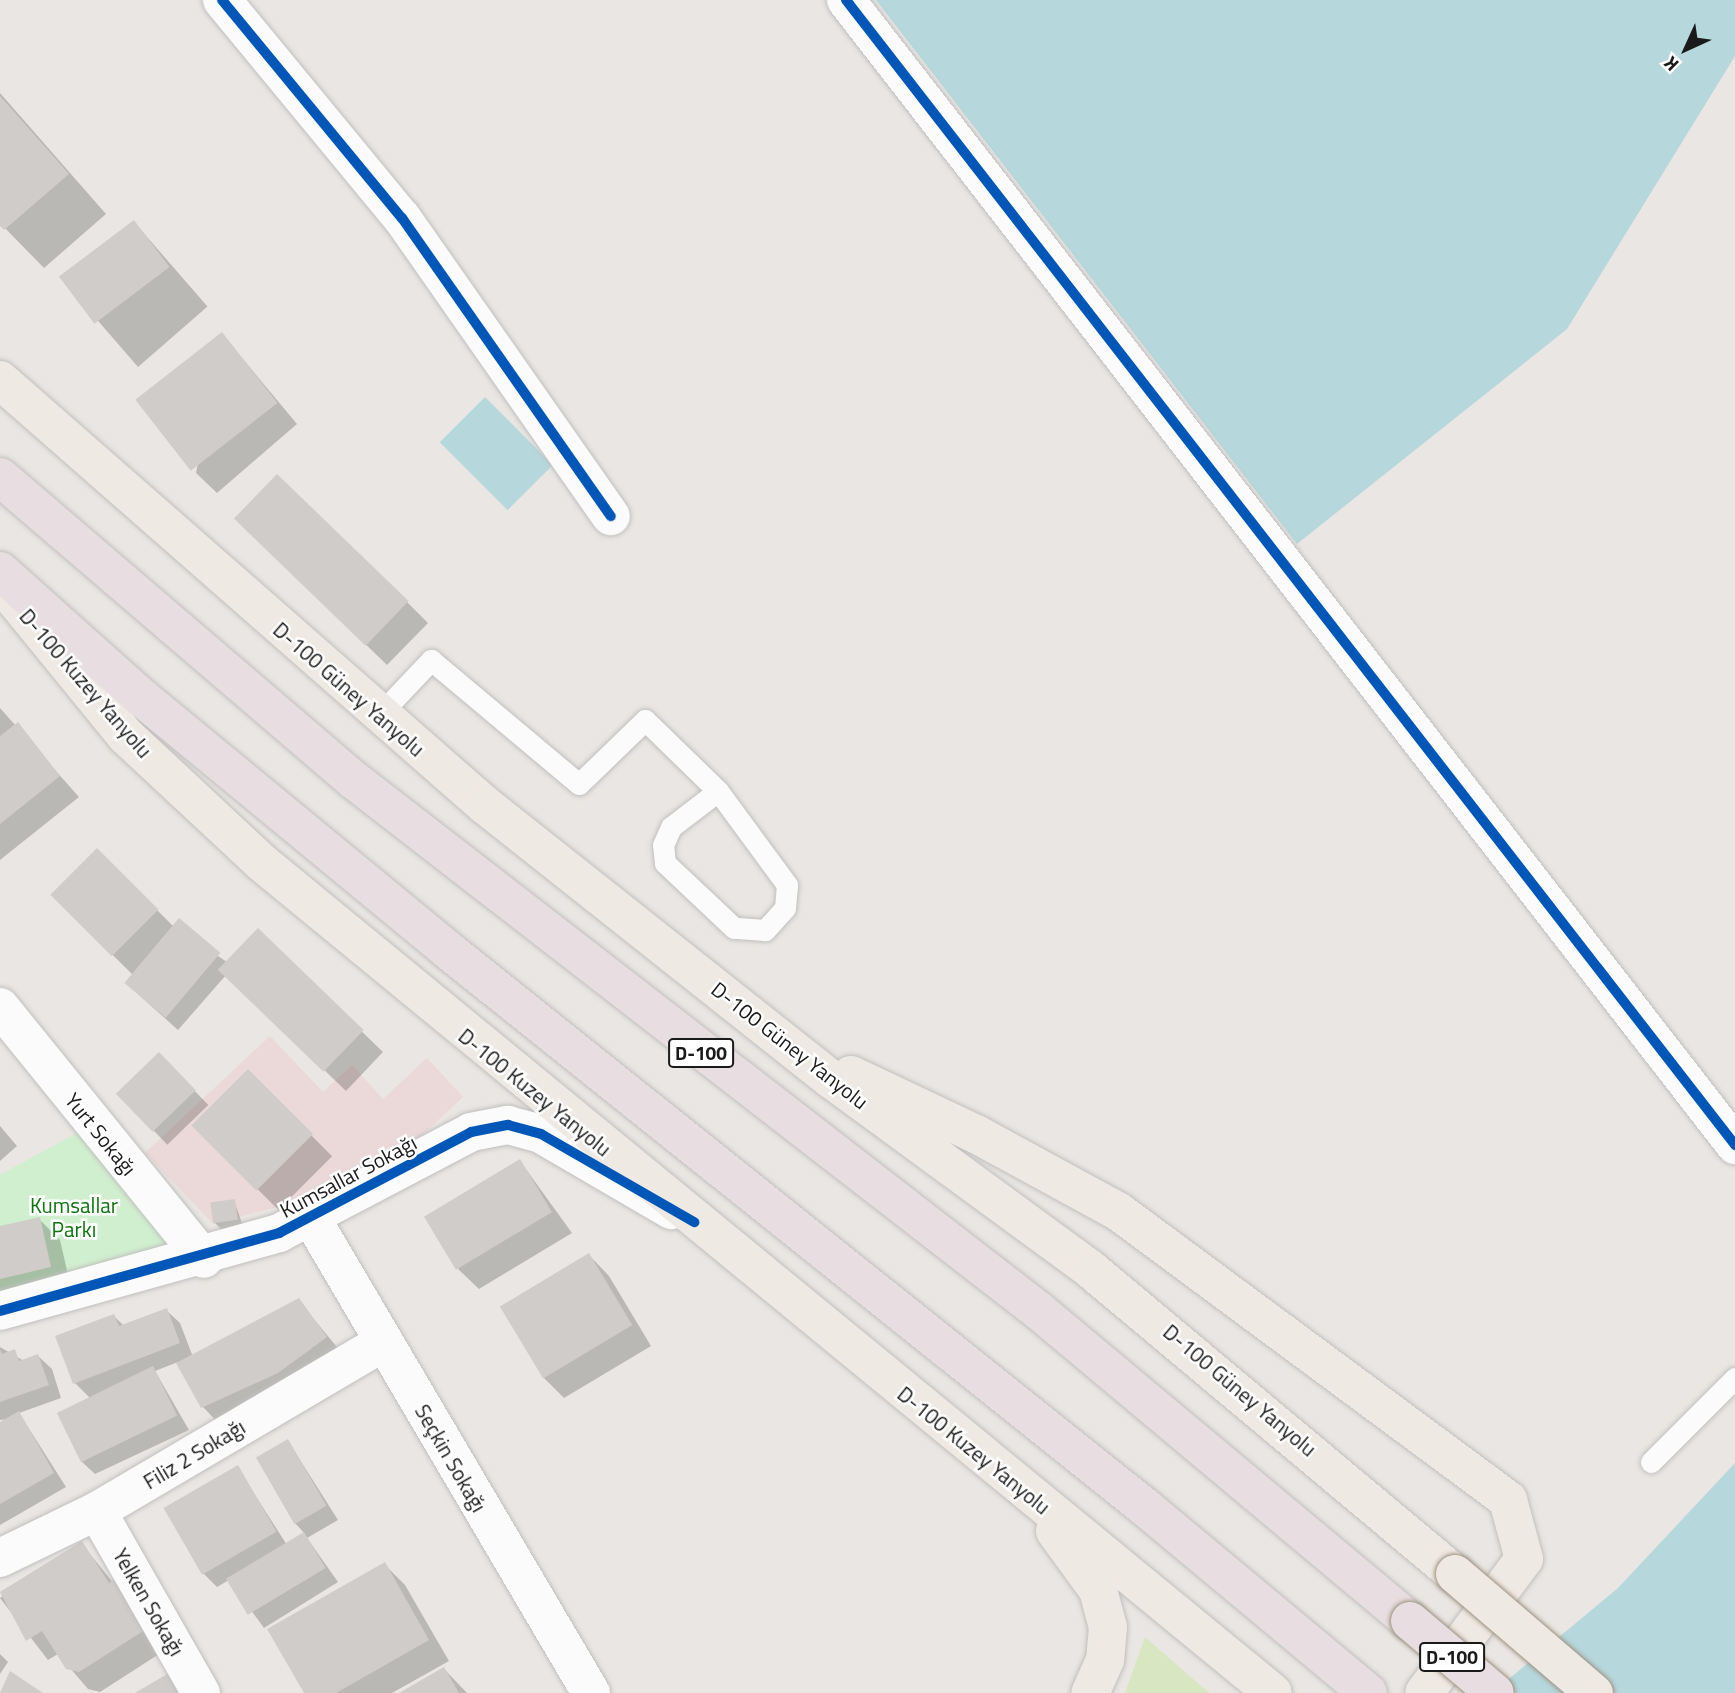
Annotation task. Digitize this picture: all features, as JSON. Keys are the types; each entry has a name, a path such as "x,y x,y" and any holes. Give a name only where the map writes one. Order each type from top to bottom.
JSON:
{"highway":[{"name":"D-100","path":"0,477 355,781 1039,1311 1495,1693"},
{"path":"0,571 141,697 469,968 751,1189 1360,1687"}],"main road":[{"name":"D-100 Güney Yanyolu","path":"0,380 379,715 832,1080 1090,1269 1594,1693"},
{"name":"D-100 Kuzey Yanyolu","path":"0,582 126,736 261,862 694,1222 1273,1693"},
{"path":"832,1080 847,1074 876,1083 1119,1212 1508,1500 1524,1559 1424,1693"},
{"path":"1022,1488 1098,1590 1108,1627 1105,1660 1090,1693"}],"street":[{"path":"222,0 402,218 611,516"},
{"path":"846,0 1735,1145"},
{"name":"Yurt Sokağı","path":"6,1025 204,1259"},
{"name":"Kumsallar Sokağı","path":"0,1311 204,1259 313,1220 471,1132 508,1125 541,1134 694,1222"},
{"name":"Seçkin Sokağı","path":"313,1220 591,1693"},
{"name":"Filiz 2 Sokağı","path":"0,1558 97,1511 384,1342"},
{"name":"Yelken Sokağı","path":"97,1511 201,1693"}],"lane":[{"path":"379,715 431,660 579,784 645,720 718,790 788,886 785,908 765,930 734,928 666,863 663,845 671,827 718,790"},
{"path":"1651,1462 1735,1378"}],"shaded area":[{"path":"270,1036 323,1092 352,1065 383,1099 427,1058 463,1097 419,1138 299,1201 213,1224 145,1153"}],"green space":[{"name":"Kumsallar Parkı","path":"93,1124 204,1259 0,1311 0,1175"},
{"path":"1145,1637 1209,1693 1125,1693"}],"water":[{"path":"876,0 1735,0 1735,56 1567,329 1297,544"},
{"path":"485,397 553,465 508,510 440,442"},
{"path":"1735,1463 1735,1693 1492,1693 1618,1588"}],"building":[{"path":"0,96 69,174 4,230 0,226"},
{"path":"134,220 170,267 94,324 59,277"},
{"path":"222,332 277,403 191,471 135,400"},
{"path":"277,474 409,601 366,646 234,519"},
{"path":"18,722 60,776 0,824 0,736"},
{"path":"97,848 159,910 112,956 50,895"},
{"path":"179,918 220,953 166,1018 124,983"},
{"path":"258,928 364,1030 323,1072 218,970"},
{"path":"159,1052 196,1090 153,1132 116,1094"},
{"path":"248,1069 313,1134 256,1191 191,1126"},
{"path":"520,1159 552,1212 456,1270 424,1217"},
{"path":"235,1199 238,1220 213,1223 210,1202"},
{"path":"40,1217 51,1267 0,1279 0,1226"},
{"path":"589,1253 632,1325 543,1379 500,1307"},
{"path":"299,1298 327,1337 278,1373 201,1408 176,1363"},
{"path":"167,1308 180,1343 73,1384 55,1336 114,1314 119,1326"},
{"path":"0,1349 2,1354 15,1349 19,1361 38,1354 49,1385 0,1402"},
{"path":"153,1366 177,1415 81,1462 57,1413"},
{"path":"19,1411 54,1473 0,1504 0,1422"},
{"path":"288,1439 326,1506 294,1524 256,1458"},
{"path":"238,1465 276,1532 202,1575 164,1508"},
{"path":"304,1532 326,1568 248,1615 226,1579"},
{"path":"82,1541 109,1583 116,1578 148,1628 79,1672 66,1669 42,1631 26,1641 0,1592"},
{"path":"385,1562 429,1640 336,1693 304,1693 267,1629"},
{"path":"444,1667 459,1693 399,1693"},
{"path":"174,1670 187,1693 135,1693"},
{"path":"10,1671 43,1693 0,1693"}],"cycle path":[{"path":"222,0 402,218 611,516"},
{"path":"846,0 1735,1145"},
{"path":"0,1311 279,1233 471,1132 508,1125 541,1134 694,1222"}]}
